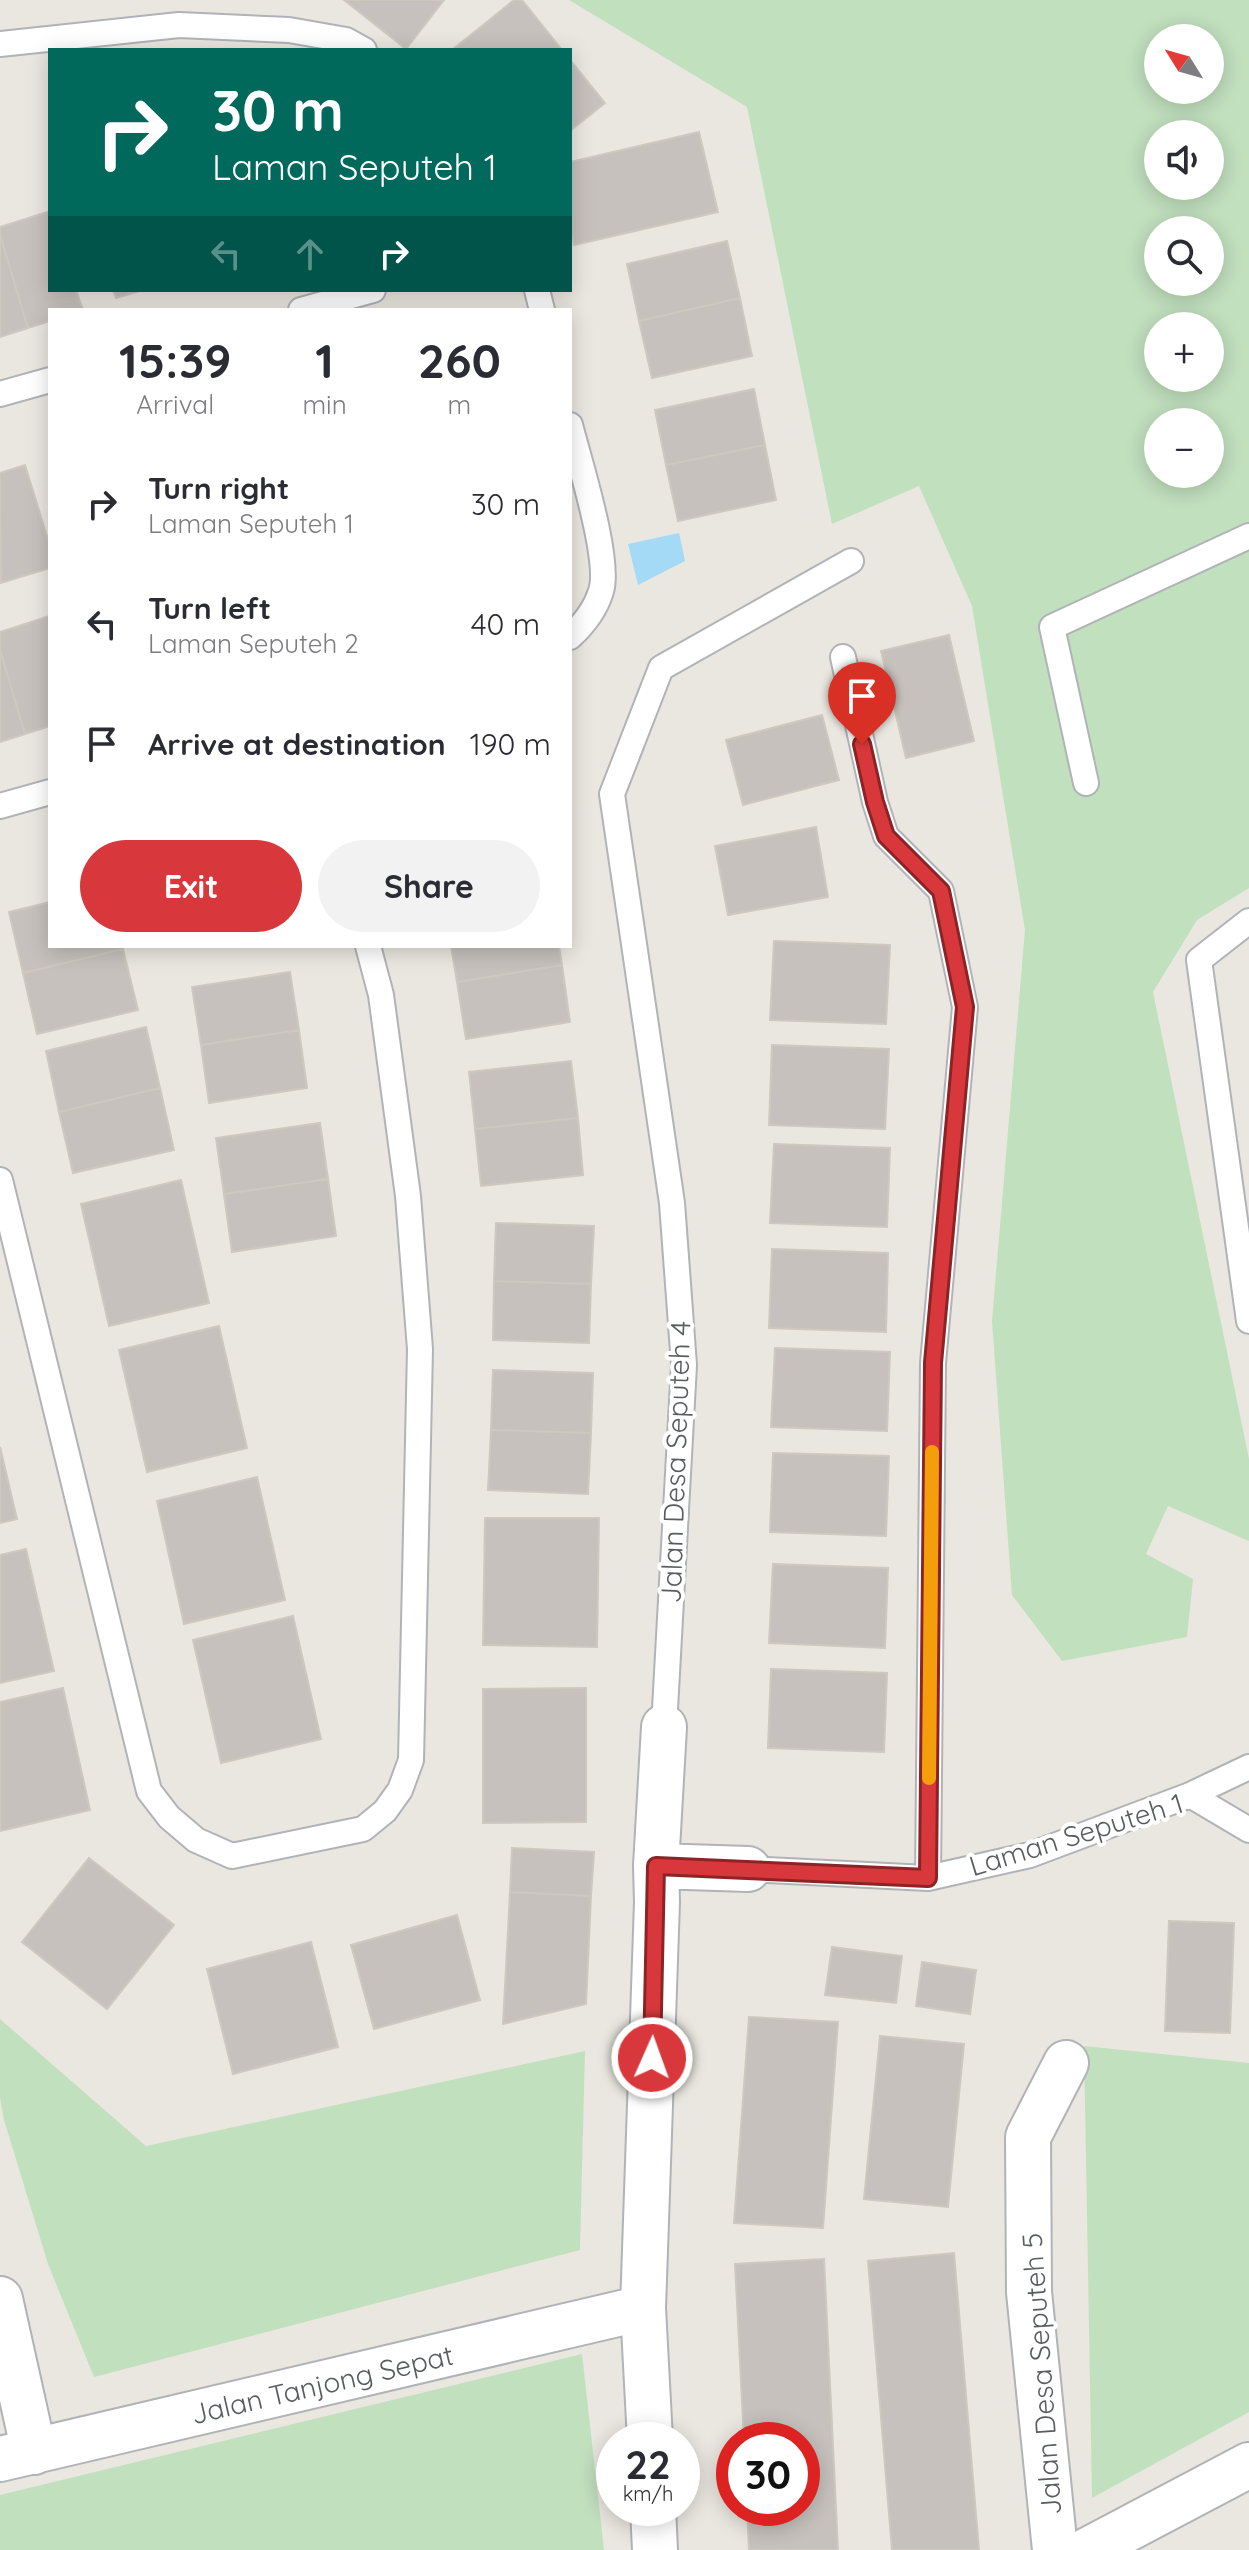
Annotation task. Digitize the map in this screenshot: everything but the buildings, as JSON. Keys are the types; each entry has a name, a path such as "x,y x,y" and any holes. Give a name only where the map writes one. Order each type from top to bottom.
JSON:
{"street":[{"name":"Jalan Desa Seputeh 4","path":"649,2422 643,2308 656,1866 664,1727"},
{"name":"Laman Seputeh 1","path":"656,1866 748,1869"},
{"name":"Jalan Desa Seputeh 5","path":"1055,2550 1029,2292 1028,2137 1066,2063"},
{"path":"0,2299 17,2456"},
{"name":"Jalan Tanjong Sepat","path":"17,2456 643,2308"},
{"path":"1088,2550 1249,2465"},
{"path":"654,2526 655,2550"}],"lane":[{"path":"0,44 179,25 289,30 346,40 360,48"},
{"path":"308,308 366,292"},
{"path":"0,394 48,381"},
{"path":"572,433 601,552 602,589 589,616 572,635"},
{"path":"1086,783 1052,627 1249,536"},
{"name":"Jalan Desa Seputeh 4","path":"664,1727 684,1365 672,1203 612,794 661,668 851,561"},
{"path":"843,657 875,802 886,836 941,891 965,1007 933,1363 928,1878"},
{"path":"0,806 48,793"},
{"path":"1249,921 1199,960 1249,1321"},
{"path":"0,1180 149,1791 169,1817 196,1840 232,1856 363,1829 385,1811 400,1790 411,1760 420,1349 408,1196 381,995 369,948"},
{"path":"1190,1795 1249,1767"},
{"name":"Laman Seputeh 1","path":"748,1869 928,1878 1030,1855 1190,1795 1249,1830"}],"green space":[{"path":"569,0 1249,0 1249,888 1197,920 1153,992 1249,1459 1249,1541 1168,1506 1146,1554 1193,1579 1187,1637 1062,1661 1012,1595 992,1321 1025,930 972,606 919,486 832,524 747,107"},
{"path":"0,2019 146,2146 585,2051 580,2250 94,2377 48,2264 4,2120 0,2098"},
{"path":"1084,2046 1249,2063 1249,2412 1092,2498"},
{"path":"582,2354 596,2479 596,2526 601,2526 604,2550 0,2550 0,2495"}],"water":[{"path":"679,533 685,561 638,585 628,544"}],"slow traffic":[{"path":"929,1778 932,1452"}],"route":[{"path":"652,2058 656,1866 928,1878 933,1363 965,1007 941,891 886,836 862,744"}]}
